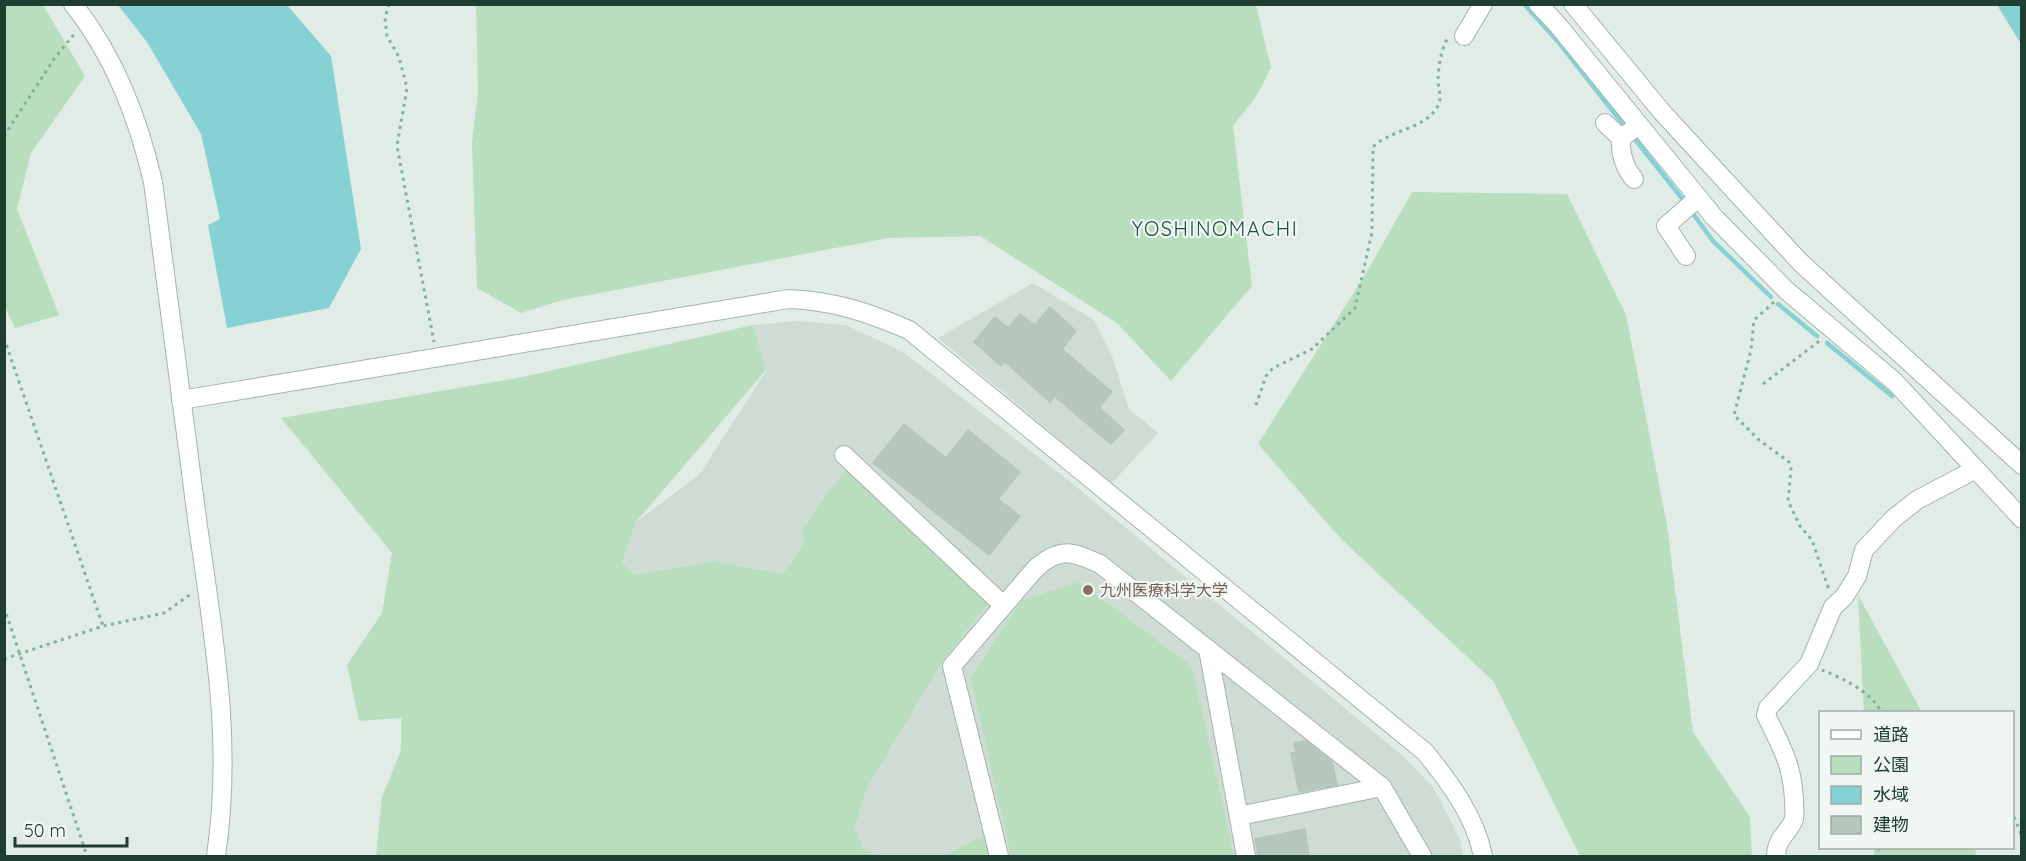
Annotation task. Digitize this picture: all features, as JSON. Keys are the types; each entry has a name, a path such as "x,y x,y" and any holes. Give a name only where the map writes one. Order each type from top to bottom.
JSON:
{"street":[{"path":"73,4 86,20 120,77 141,133 153,182 218,660 224,742 221,820 216,856"},
{"path":"1457,34 1483,4"},
{"path":"1538,4 1698,198 1786,290 1895,382 1974,470 2022,519"},
{"path":"1573,4 1662,112 1800,262 2022,465"},
{"path":"1605,123 1621,138 1621,149 1627,171 1634,179"},
{"path":"1621,138 1639,125"},
{"path":"1686,256 1666,226 1698,198"},
{"path":"181,400 789,299 823,301 850,307 909,330 1425,752 1466,808 1483,856"},
{"path":"844,455 1003,605"},
{"path":"1776,856 1777,844 1794,819 1794,798 1792,774 1785,751 1766,715 1768,708 1809,664 1833,607 1845,597 1857,576 1864,550 1893,519 1917,500 1974,470"},
{"path":"999,856 952,666 1003,605 1049,556 1065,552 1079,554 1100,564 1382,787 1422,856"},
{"path":"1208,649 1246,856"},
{"path":"1239,816 1382,787"}],"path":[{"path":"389,4 385,18 387,36 399,57 407,88 397,146 437,357"},
{"path":"4,136 54,59 86,20"},
{"path":"1256,405 1266,376 1273,368 1312,349 1349,317 1354,308 1372,232 1373,147 1384,136 1423,121 1436,110 1442,98 1438,84 1440,64 1457,34"},
{"path":"1786,290 1754,320 1751,350 1734,415 1760,440 1789,462 1791,469 1788,501 1800,526 1812,540 1833,607"},
{"path":"1763,384 1812,348 1832,330"},
{"path":"4,338 103,626"},
{"path":"4,659 103,626 164,613 192,593 207,590"},
{"path":"4,607 87,856"},
{"path":"1809,664 1856,687 1873,701 1880,711"},
{"path":"2014,817 2022,836"}],"shaded area":[{"path":"1033,283 1094,320 1112,356 1129,409 1158,433 1112,483 938,338"},
{"name":"九州医療科学大学","path":"797,321 846,325 903,352 1068,480 1404,757 1433,787 1460,839 1463,856 989,856 985,835 942,856 882,856 863,849 855,827 866,790 944,659 988,604 804,544 782,574 713,561 636,575 622,563 636,522 699,475 766,371 753,325"}],"green space":[{"path":"4,5 43,5 85,76 31,153 17,209 59,315 15,328 4,305"},
{"path":"476,5 1256,5 1271,68 1257,95 1233,126 1252,286 1171,381 1117,323 980,236 888,238 563,300 521,313 477,288 472,143 478,92"},
{"path":"1412,192 1567,194 1626,315 1667,525 1693,732 1750,817 1752,856 1580,856 1494,682 1340,538 1258,444 1368,270"},
{"path":"753,325 766,370 636,522 622,563 636,575 713,561 782,574 804,544 802,529 848,466 988,604 944,659 866,790 855,827 863,849 882,856 376,856 382,797 401,750 401,718 359,721 347,665 382,613 392,553 281,418 518,378"},
{"path":"1080,582 1192,667 1234,856 1011,856 971,678 1022,600"},
{"path":"1858,595 1921,711 1864,711"},
{"path":"985,835 989,856 942,856"},
{"path":"1874,849 1975,849 1976,856 1874,856"}],"water":[{"path":"118,5 287,5 331,56 361,249 329,308 227,328 208,225 220,219 201,134 147,42"},
{"path":"1997,5 2021,5 2021,44"}],"building":[{"path":"1050,307 1076,331 1062,349 1112,392 1099,407 1124,430 1111,444 1054,396 1050,402 1005,362 1001,366 974,342 995,317 1008,328 1020,314 1035,325"},
{"path":"904,424 946,458 968,430 1020,472 998,499 1020,516 989,555 873,463"},
{"path":"1306,741 1332,762 1337,785 1299,792 1291,753 1296,752 1294,743"},
{"path":"1305,829 1309,856 1258,856 1255,839"}],"waterway":[{"path":"1524,4 1560,44 1626,128"},
{"path":"1634,138 1684,201"},
{"path":"1691,211 1713,241 1771,297"},
{"path":"1778,304 1817,336"},
{"path":"1827,343 1892,396"}],"place":[{"name":"九州医療科学大学","path":"1088,590"}],"district":[{"name":"YOSHINOMACHI","path":"1215,229"}]}
